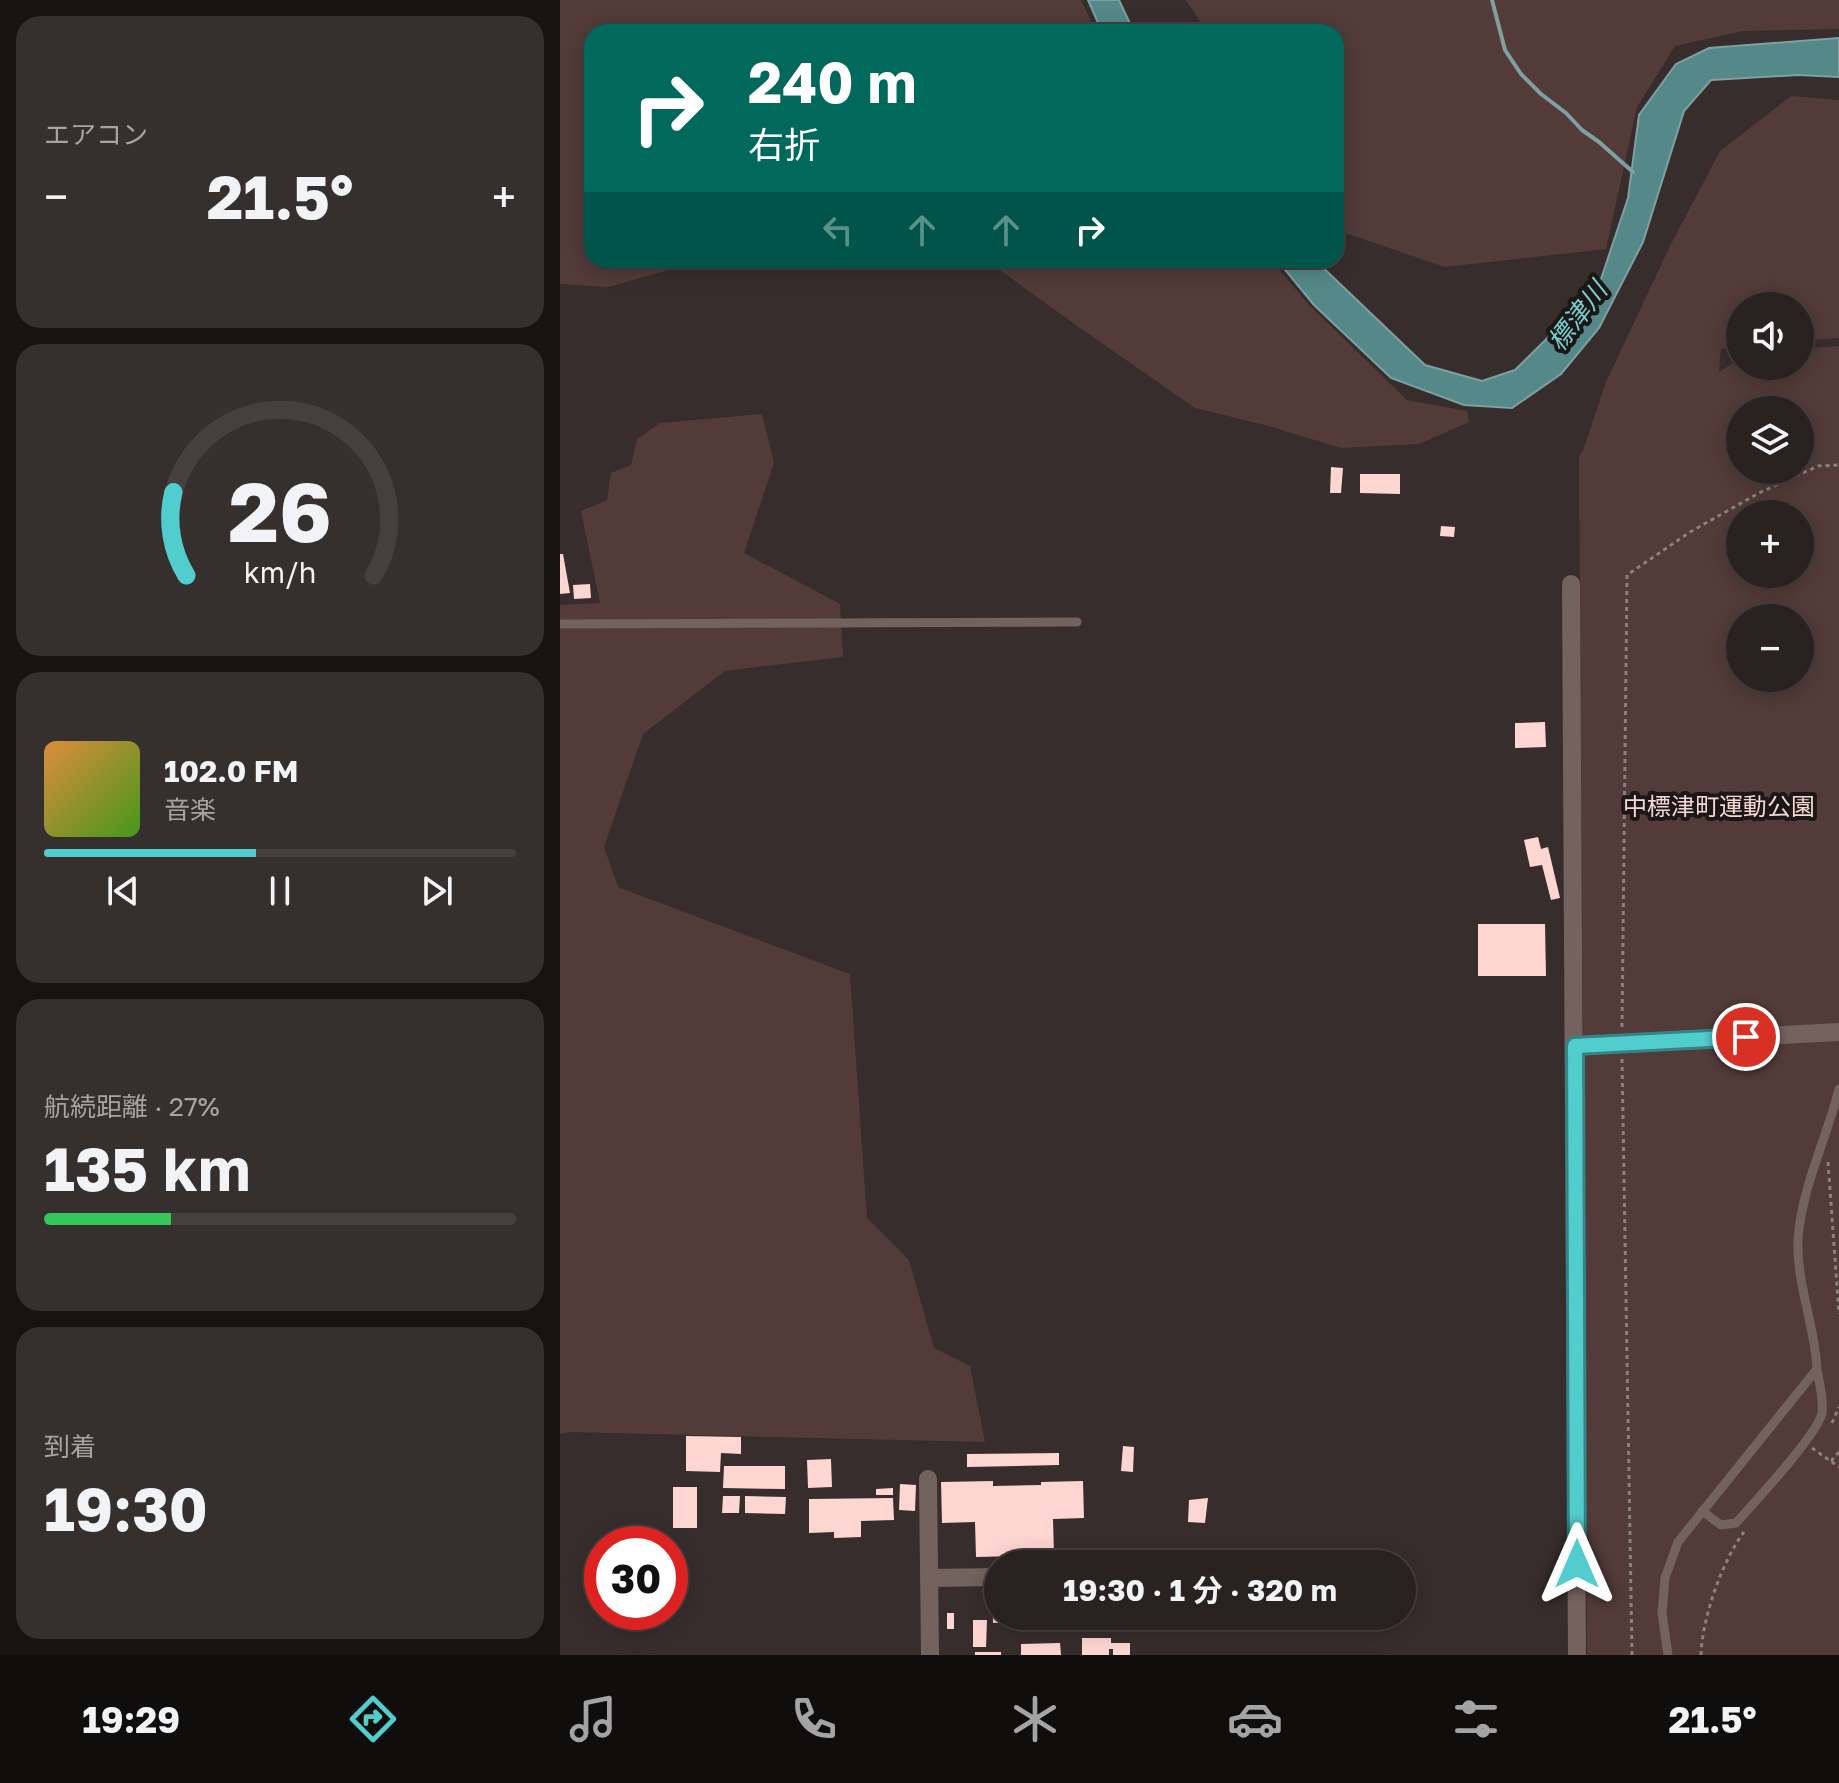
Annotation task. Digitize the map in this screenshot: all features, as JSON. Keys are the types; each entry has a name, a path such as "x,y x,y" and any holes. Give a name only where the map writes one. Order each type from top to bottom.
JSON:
{"street":[{"path":"1571,584 1577,1655"},
{"path":"1575,1046 1839,1032"},
{"path":"928,1479 930,1655"},
{"path":"929,1578 984,1577"}],"lane":[{"path":"560,624 1077,622"},
{"path":"1702,1511 1721,1525 1736,1523 1806,1440 1821,1416 1816,1350 1799,1268 1798,1238 1808,1184 1839,1089"},
{"path":"1668,1655 1662,1613 1665,1578 1678,1542 1817,1369"}],"path":[{"path":"1632,1655 1622,1044 1627,575 1690,532 1759,493 1818,466 1839,465"},
{"path":"1828,1159 1839,1314"},
{"path":"1831,1424 1839,1407"},
{"path":"1812,1448 1839,1467"},
{"path":"1831,1461 1839,1452"},
{"path":"1701,1655 1708,1612 1729,1554 1750,1523"}],"green space":[{"path":"560,0 1081,0 1092,24 584,24 584,268 676,268 608,287 560,284"},
{"path":"1186,0 1839,0 1839,29 1743,31 1675,46 1637,107 1606,249 1445,267 1344,233 1344,24 1202,24"},
{"name":"中標津町運動公園","path":"1791,96 1839,100 1839,338 1814,340 1814,292 1726,292 1726,348 1721,349 1719,372 1726,368 1726,380 1814,380 1814,348 1839,346 1839,1655 1587,1655 1579,456 1606,382 1670,246 1720,151"},
{"path":"997,268 1278,268 1309,305 1407,400 1467,411 1469,422 1419,444 1341,448 1195,408"},
{"path":"762,414 774,463 744,553 840,604 843,657 725,671 643,734 604,847 618,887 850,974 867,1218 909,1260 934,1348 970,1366 985,1442 560,1434 560,605 600,603 581,511 607,500 611,473 631,465 637,439 660,423"}],"water":[{"path":"1088,0 1119,0 1130,24 1098,24"},
{"name":"標津川","path":"1839,38 1839,77 1798,75 1711,80 1684,111 1643,242 1599,328 1561,374 1512,408 1464,405 1391,378 1314,305 1284,268 1323,268 1425,365 1482,381 1515,370 1598,288 1628,198 1639,115 1676,64 1709,48"}],"building":[{"path":"1331,467 1343,468 1341,493 1330,493"},
{"path":"1360,474 1400,474 1400,494 1360,493"},
{"path":"1441,526 1455,527 1454,537 1440,536"},
{"path":"560,554 563,554 570,593 560,594"},
{"path":"590,584 591,598 574,599 573,585"},
{"path":"1545,722 1546,747 1515,748 1515,723"},
{"path":"1538,837 1541,849 1548,847 1560,898 1551,900 1542,865 1530,867 1524,840"},
{"path":"1478,924 1545,924 1546,976 1478,976"},
{"path":"686,1436 741,1437 741,1454 721,1453 720,1472 686,1471"},
{"path":"1123,1446 1134,1447 1133,1472 1121,1471"},
{"path":"1059,1453 1059,1465 967,1467 967,1454"},
{"path":"831,1459 832,1487 808,1488 807,1460"},
{"path":"724,1466 785,1466 785,1489 723,1488"},
{"path":"993,1481 993,1486 1083,1481 1084,1518 1053,1519 1054,1550 984,1550 984,1557 976,1557 975,1522 942,1523 941,1482"},
{"path":"900,1484 916,1485 915,1511 899,1510"},
{"path":"673,1487 697,1487 697,1528 673,1526"},
{"path":"893,1488 893,1495 876,1495 876,1489"},
{"path":"723,1496 740,1496 739,1513 722,1513"},
{"path":"745,1496 786,1497 785,1514 745,1513"},
{"path":"893,1498 894,1520 861,1521 861,1537 834,1538 834,1532 809,1533 809,1499"},
{"path":"1208,1498 1205,1523 1188,1522 1189,1500"},
{"path":"947,1613 954,1613 954,1629 947,1629"},
{"path":"973,1620 984,1620 986,1647 973,1647"},
{"path":"1082,1638 1111,1638 1111,1643 1130,1643 1130,1655 1113,1655 1113,1649 1109,1649 1109,1655 1082,1655"},
{"path":"1060,1643 1061,1655 1021,1655 1021,1644"},
{"path":"975,1652 1001,1652 1001,1655 975,1655"}],"waterway":[{"path":"1492,0 1505,50 1521,74 1633,172"}],"route":[{"path":"1577,1564 1575,1046 1746,1037"}]}
